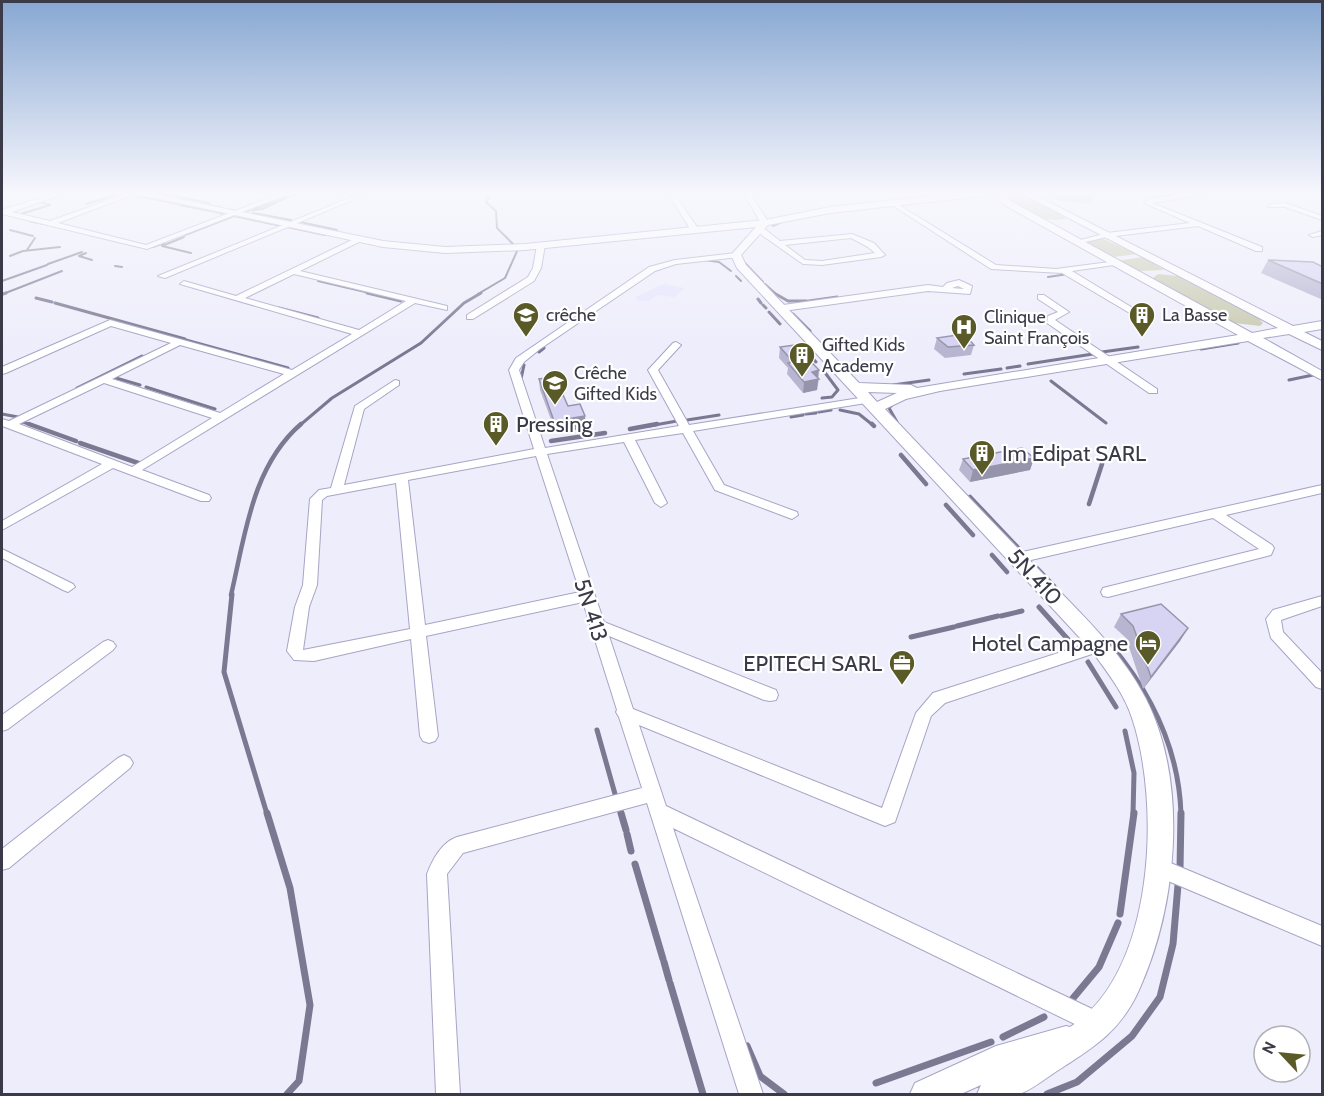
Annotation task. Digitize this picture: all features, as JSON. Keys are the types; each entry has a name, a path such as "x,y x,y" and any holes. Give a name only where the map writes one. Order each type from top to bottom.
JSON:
{"main road":[{"path":"385,243 424,249 496,249 560,243"},
{"path":"735,255 746,243"},
{"path":"1079,243 1323,376"},
{"path":"1123,243 1323,346"},
{"name":"5N.410","path":"735,255 741,266 1099,646 1125,681 1143,717 1154,753 1160,813 1161,868 1146,936 1122,992 1091,1030 993,1095"},
{"path":"865,398 901,396 940,387 1323,325"},
{"path":"865,398 894,389 940,387"},
{"path":"926,1095 961,1088 1027,1051 1091,1030"}],"street":[{"path":"131,243 147,247 158,243"},
{"path":"162,276 244,243"},
{"path":"236,299 349,243"},
{"path":"780,243 800,261 808,263 881,255 867,243"},
{"path":"956,243 993,267 1064,270 1114,263"},
{"path":"1245,243 1259,249"},
{"path":"470,317 531,279 537,268 541,245"},
{"name":"5N 413","path":"735,255 675,262 652,269 520,360 514,374 751,1095"},
{"path":"1064,270 1136,313"},
{"path":"292,271 444,308"},
{"path":"184,284 361,333"},
{"path":"783,308 917,290 945,290"},
{"path":"1041,297 1065,312 1051,318 1050,321 1153,391"},
{"path":"133,471 414,300"},
{"path":"2,371 110,323 294,374"},
{"path":"5,424 105,380 180,342"},
{"path":"676,345 653,370 722,490 792,514"},
{"path":"105,380 220,417"},
{"path":"337,489 359,408 395,383"},
{"path":"586,596 314,655 300,656 295,651 302,608 310,585 316,499 323,493 539,452 865,398"},
{"path":"5,424 205,498"},
{"path":"628,438 661,503"},
{"path":"2,526 112,463"},
{"path":"402,478 429,736"},
{"path":"1018,558 1323,489"},
{"path":"1108,592 1266,552 1267,548 1214,513"},
{"path":"2,553 68,586"},
{"path":"1323,601 1278,614 1273,619 1272,626 1276,634 1323,683"},
{"path":"596,625 771,695"},
{"path":"2,724 108,646"},
{"path":"624,712 885,818 888,816 924,713 930,705 939,699 1099,646"},
{"path":"2,861 124,763"},
{"path":"448,1095 437,874 441,864 457,846 654,802 1091,1030"},
{"path":"1161,868 1323,936"}],"shaded area":[{"path":"663,284 685,288 674,297 657,295 649,301 638,301 636,297"}],"green space":[{"path":"1088,243 1113,243 1137,254 1113,257"},
{"path":"1143,257 1164,270 1137,271 1117,261"},
{"path":"1158,274 1177,276 1258,318 1263,323 1260,326 1234,323 1152,279"}],"building":[{"path":"1268,260 1313,262 1323,267 1323,284"},
{"path":"964,334 974,345 948,347 937,338"},
{"path":"795,345 819,370 812,372 819,379 804,382 788,363 793,362 780,347"},
{"path":"555,377 568,406 580,404 585,416 554,421 539,379"},
{"path":"1022,448 1034,458 973,470 963,459"},
{"name":"Hotel Campagne","path":"1161,604 1188,628 1151,677 1133,626 1121,614"}],"waterway":[{"path":"27,250 32,243"},
{"path":"153,247 164,243"},
{"path":"169,243 162,246 191,253"},
{"path":"478,294 505,278 518,249 512,243"},
{"path":"10,256 23,251 60,247"},
{"path":"48,264 82,252"},
{"path":"86,253 79,256 92,260"},
{"path":"704,260 719,262 731,271"},
{"path":"742,260 763,282"},
{"path":"2,281 47,265"},
{"path":"115,266 122,267"},
{"path":"6,293 3,294 62,271"},
{"path":"1048,277 1068,274"},
{"path":"736,276 741,281"},
{"path":"318,281 374,294"},
{"path":"765,284 776,294"},
{"path":"367,293 401,301"},
{"path":"299,426 332,398 421,343 464,303 481,293"},
{"path":"774,293 788,301 807,301"},
{"path":"809,301 837,297"},
{"path":"36,298 52,302"},
{"path":"758,299 761,303"},
{"path":"55,303 185,339"},
{"path":"763,305 766,308"},
{"path":"279,308 318,318"},
{"path":"769,312 780,324"},
{"path":"793,314 810,331"},
{"path":"186,340 288,368"},
{"path":"1201,349 1238,343"},
{"path":"1102,352 1138,347"},
{"path":"539,352 544,348"},
{"path":"807,352 816,362"},
{"path":"1028,364 1093,354"},
{"path":"77,388 142,356"},
{"path":"521,379 524,365"},
{"path":"1007,368 1020,366"},
{"path":"964,374 1001,369"},
{"path":"822,398 832,397 838,390 823,370"},
{"path":"1289,380 1313,375"},
{"path":"116,378 140,385"},
{"path":"893,385 929,380"},
{"path":"1051,381 1106,423"},
{"path":"146,387 215,409"},
{"path":"894,403 889,408 897,422"},
{"path":"819,412 831,410"},
{"path":"840,410 859,414 874,426 872,424"},
{"path":"806,414 816,413"},
{"path":"2,414 18,417"},
{"path":"687,420 719,415"},
{"path":"791,417 803,415"},
{"path":"20,421 34,426"},
{"path":"649,426 677,421"},
{"path":"29,424 76,441"},
{"path":"630,429 657,424"},
{"path":"231,595 246,526 261,481 284,441 299,426"},
{"path":"551,441 605,433"},
{"path":"80,443 141,464"},
{"path":"901,455 926,484"},
{"path":"1089,504 1102,464"},
{"path":"970,497 1024,554"},
{"path":"946,505 973,535"},
{"path":"992,555 1007,572"},
{"path":"1035,566 1054,586"},
{"path":"232,594 224,672 267,814"},
{"path":"1039,607 1073,645"},
{"path":"1001,616 1022,611"},
{"path":"957,626 998,616"},
{"path":"911,637 954,627"},
{"path":"1111,645 1139,683 1161,724 1175,767 1181,814"},
{"path":"1088,662 1116,707"},
{"path":"597,730 615,794"},
{"path":"1125,731 1134,773 1133,814"},
{"path":"620,809 622,814"},
{"path":"267,813 290,888 310,1005 299,1081 287,1094"},
{"path":"621,813 626,830"},
{"path":"1120,914 1134,813"},
{"path":"1180,869 1181,814"},
{"path":"627,834 631,851"},
{"path":"635,864 663,959"},
{"path":"1047,1094 1077,1082 1132,1036 1160,997 1173,944 1178,885"},
{"path":"1069,1003 1099,967 1118,923"},
{"path":"664,962 669,980"},
{"path":"670,983 703,1094"},
{"path":"1003,1037 1044,1017"},
{"path":"876,1083 991,1042"},
{"path":"747,1046 760,1076 784,1094"}],"place":[{"name":"crêche","path":"526,338"},
{"name":"La Basse","path":"1142,338"},
{"name":"Clinique Saint François","path":"964,350"},
{"name":"Gifted Kids Academy","path":"802,378"},
{"name":"Crêche Gifted Kids","path":"555,406"},
{"name":"Pressing","path":"496,447"},
{"name":"Im Edipat SARL","path":"982,476"},
{"name":"Hotel Campagne","path":"1148,666"},
{"name":"EPITECH SARL","path":"902,686"}]}
